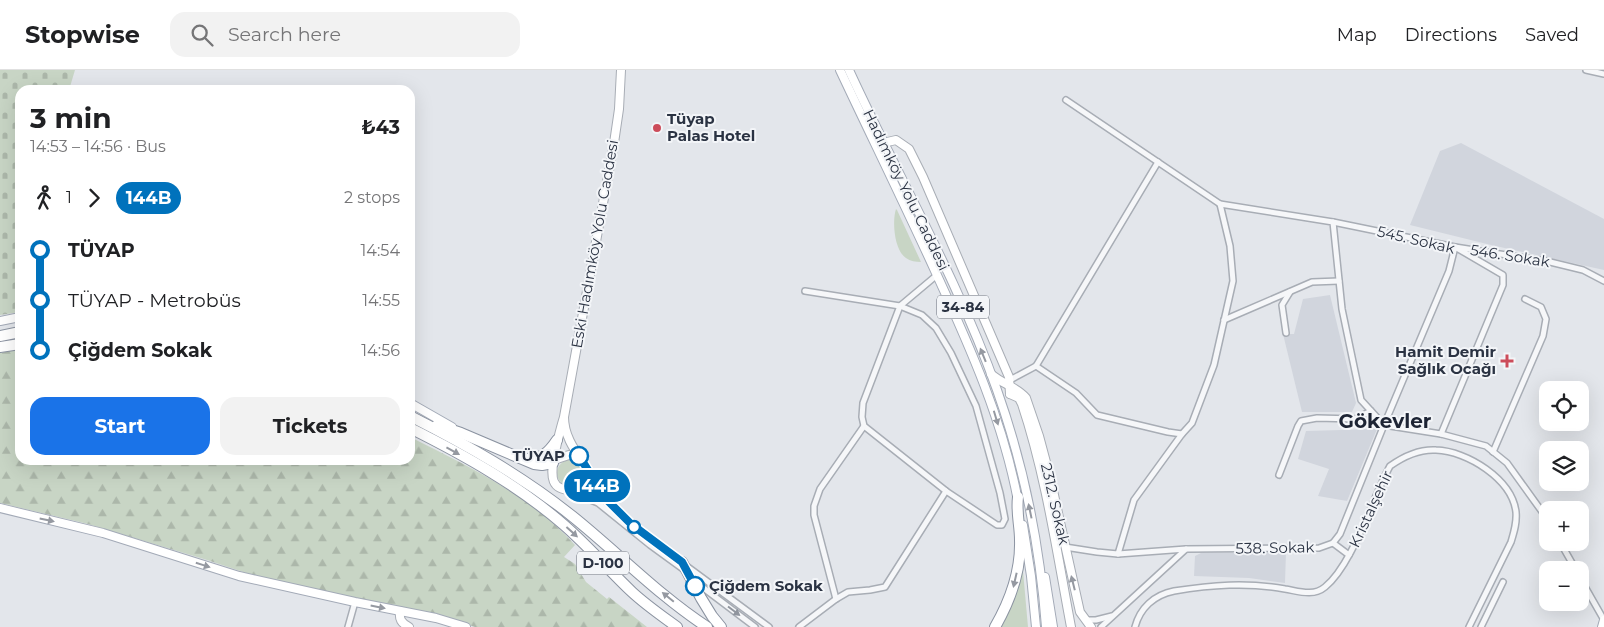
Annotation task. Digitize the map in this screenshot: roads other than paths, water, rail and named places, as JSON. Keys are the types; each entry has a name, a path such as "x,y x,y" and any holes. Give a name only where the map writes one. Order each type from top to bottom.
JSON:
{"highway":[{"path":"0,336 15,333"},
{"path":"0,347 15,345"},
{"path":"415,422 461,433 534,464 542,465 553,461"},
{"name":"D-100","path":"415,423 505,468 571,515 662,592 707,627"},
{"name":"D-100","path":"415,424 522,493 552,515 579,538 632,592 675,626"},
{"path":"520,458 530,460 540,458 550,451 557,440"},
{"path":"995,627 1010,597 1018,564 1020,543 1017,515 1018,497"},
{"path":"682,562 701,598 721,627"}],"main road":[{"name":"Eski Hadımköy Yolu Caddesi","path":"568,491 554,483 552,476 553,461 564,417 614,143 619,109 621,70"},
{"name":"Hadımköy Yolu Caddesi","path":"840,70 966,338 990,399 1018,497 1030,569 1036,627"},
{"name":"Hadımköy Yolu Caddesi","path":"849,70 957,294 1006,417 1026,493 1038,559 1046,627"},
{"name":"2312. Sokak","path":"883,143 896,140 909,149 938,211 1010,387 1022,404 1039,464 1071,627"},
{"path":"0,321 15,318"},
{"name":"2312. Sokak","path":"990,373 1002,383 1023,394 1032,412 1050,477 1080,612 1084,620 1091,627"},
{"path":"1006,417 1005,396 1010,387"},
{"path":"415,406 461,433 505,468"},
{"name":"Eski Hadımköy Yolu Caddesi","path":"564,417 564,428 569,440 588,470"},
{"path":"553,461 569,455 579,456"},
{"path":"568,491 581,487 588,470"},
{"path":"0,508 104,533 239,576 436,618 466,627"},
{"path":"1038,559 1046,580 1053,627"},
{"path":"400,611 399,618 401,622 409,627"},
{"path":"1071,627 1076,622 1084,620"},
{"path":"1602,627 1604,620"}],"street":[{"path":"1588,70 1604,74"},
{"path":"1066,100 1220,204 1230,246 1233,281 1214,365 1205,390 1192,423 1134,500 1118,554"},
{"path":"1010,387 1036,366 1158,162"},
{"name":"545. Sokak","path":"1220,204 1333,222 1455,247 1503,275 1503,285 1441,434"},
{"path":"1333,222 1342,309 1361,400 1384,425 1441,434 1486,446 1508,463 1539,507"},
{"name":"546. Sokak","path":"1384,425 1449,271 1455,247 1546,261 1583,270 1604,281"},
{"path":"805,291 900,306 922,315 936,328 951,353 976,406 1000,493 1005,519 1002,525 989,520 946,491 864,426 862,417 863,403 900,306 937,275"},
{"path":"1224,320 1312,282 1339,281"},
{"path":"1286,333 1282,305 1291,291"},
{"path":"1493,452 1544,336 1546,319 1541,307 1525,299"},
{"path":"1036,366 1076,393 1097,415 1182,434"},
{"path":"1279,475 1301,421 1317,418 1355,419 1371,411"},
{"name":"538. Sokak","path":"1065,547 1118,554 1186,549 1319,548 1333,543 1340,534 1384,425"},
{"path":"836,599 814,515 814,506 823,484 864,426"},
{"name":"Kristalşehir","path":"1135,627 1140,613 1150,602 1166,592 1207,586 1245,584 1284,588 1306,593 1324,588 1338,573 1349,555 1390,466 1403,457 1416,452 1435,449 1460,454 1479,464 1500,481 1516,510 1516,528 1511,542 1469,627"},
{"name":"Eski Hadımköy Yolu Caddesi","path":"588,470 599,490 651,543 727,594 769,627"},
{"name":"Eski Hadımköy Yolu Caddesi","path":"568,491 580,494 598,503 755,627"},
{"path":"799,627 848,592 885,587 946,491"},
{"path":"1333,543 1349,555"},
{"path":"1101,627 1186,549"},
{"path":"1481,627 1503,582"},
{"path":"718,599 727,594"},
{"path":"1589,594 1604,620"},
{"path":"348,627 355,602"},
{"path":"1084,620 1096,620 1112,616"}],"place":[{"name":"Tüyap Palas Hotel","path":"657,128"},
{"name":"Hamit Demir Sağlık Ocağı","path":"1507,361"},
{"name":"TÜYAP","path":"579,456"},
{"name":"Çiğdem Sokak","path":"695,586"}],"district":[{"name":"Gökevler","path":"1385,421"}]}
